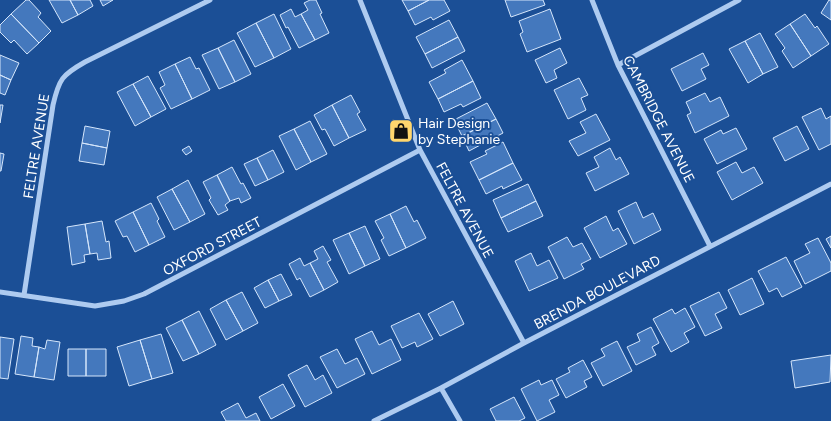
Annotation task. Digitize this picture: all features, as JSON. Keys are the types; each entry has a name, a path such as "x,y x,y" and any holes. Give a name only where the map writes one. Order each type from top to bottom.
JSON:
{"street":[{"name":"FELTRE AVENUE","path":"24,295 53,105 62,77 72,68 210,0"},
{"name":"FELTRE AVENUE","path":"360,0 420,150 524,343"},
{"name":"CAMBRIDGE AVENUE","path":"592,0 618,65 710,246"},
{"path":"618,65 739,0"},
{"name":"OXFORD STREET","path":"0,292 95,306 124,301 144,294 420,150"},
{"name":"BRENDA BOULEVARD","path":"374,421 442,388 524,343 831,184"},
{"path":"442,388 460,421"}],"building":[{"path":"26,0 29,0 41,13 38,17 51,31 39,43 11,14"},
{"path":"49,0 70,0 78,15 62,23"},
{"path":"70,0 90,0 93,6 78,15"},
{"path":"100,0 113,0 103,6"},
{"path":"316,0 329,33 315,40 301,14 308,10 304,3"},
{"path":"402,0 429,0 408,11"},
{"path":"429,0 444,0 450,11 433,20 431,17 415,25 408,11"},
{"path":"505,0 543,0 545,5 511,17"},
{"path":"829,0 831,1 831,20 821,13"},
{"path":"291,9 295,17 301,14 315,40 299,48 280,15"},
{"path":"550,9 561,39 527,52 520,34 523,32 519,21"},
{"path":"11,14 39,43 27,54 14,40 11,43 0,32 0,25"},
{"path":"274,14 291,49 274,58 256,23"},
{"path":"805,14 815,28 817,26 829,44 811,56 790,24"},
{"path":"449,20 458,37 425,54 416,37"},
{"path":"256,23 274,58 255,67 237,33"},
{"path":"790,24 811,56 793,68 782,51 785,48 775,34"},
{"path":"760,33 778,67 763,74 745,41"},
{"path":"458,37 465,51 432,68 425,54"},
{"path":"234,40 251,74 235,82 218,48"},
{"path":"745,41 763,74 748,83 729,49"},
{"path":"218,48 235,82 219,89 202,55"},
{"path":"560,48 567,63 554,70 557,78 546,83 535,60"},
{"path":"703,53 709,65 701,69 706,79 682,91 671,69"},
{"path":"0,55 19,63 11,80 0,75"},
{"path":"190,57 196,69 199,68 210,90 192,99 175,64"},
{"path":"462,60 473,81 438,99 429,82 446,73 444,70"},
{"path":"175,64 192,99 171,109 160,88 165,85 159,72"},
{"path":"0,75 11,80 5,95 0,93"},
{"path":"148,76 166,109 151,117 133,84"},
{"path":"579,78 588,95 581,98 586,110 568,119 554,90"},
{"path":"473,81 481,98 463,107 461,104 444,112 438,99"},
{"path":"133,84 151,117 135,126 117,92"},
{"path":"705,93 710,102 720,97 729,116 695,133 687,115 691,113 686,102"},
{"path":"351,95 360,112 357,114 366,130 349,138 332,105"},
{"path":"487,103 496,119 462,136 454,120"},
{"path":"0,105 3,105 0,123"},
{"path":"332,105 349,138 334,146 325,129 322,130 314,115"},
{"path":"821,108 826,119 831,116 831,144 819,150 802,117"},
{"path":"596,114 610,140 578,156 569,141 586,133 580,122"},
{"path":"496,119 503,133 469,151 462,136"},
{"path":"310,121 327,154 311,162 294,129"},
{"path":"85,126 110,131 107,148 82,143"},
{"path":"797,126 809,149 785,161 773,138"},
{"path":"736,128 747,149 717,164 704,139 721,130 723,134"},
{"path":"294,129 311,162 296,170 279,136"},
{"path":"503,142 513,163 479,180 470,162 487,154 485,151"},
{"path":"82,143 107,148 104,165 79,161"},
{"path":"189,146 192,151 186,155 182,150"},
{"path":"610,148 616,160 620,157 629,174 595,191 586,173 599,167 594,157"},
{"path":"273,150 284,172 268,180 257,158"},
{"path":"0,153 4,154 1,171 0,171"},
{"path":"257,158 268,180 255,186 244,164"},
{"path":"736,162 742,173 754,167 763,183 732,200 717,172"},
{"path":"513,163 522,180 503,189 502,186 486,194 479,180"},
{"path":"232,167 251,198 241,203 239,198 230,201 217,175"},
{"path":"217,175 230,201 225,205 228,210 218,215 209,200 211,198 203,182"},
{"path":"188,180 205,214 190,222 172,189"},
{"path":"528,184 536,201 501,218 493,200"},
{"path":"172,189 190,222 174,230 157,197"},
{"path":"536,201 543,216 508,232 501,218"},
{"path":"636,202 643,218 653,213 661,230 634,244 618,211"},
{"path":"151,203 165,237 149,245 133,212"},
{"path":"406,206 414,222 417,220 426,238 406,248 390,214"},
{"path":"133,212 149,245 135,252 127,236 123,237 115,221"},
{"path":"390,214 406,248 389,256 381,240 384,238 375,221"},
{"path":"606,216 613,231 618,228 627,244 600,258 584,228"},
{"path":"102,221 106,242 109,241 111,258 98,260 97,253 90,254 85,224"},
{"path":"85,224 90,254 84,255 85,262 72,265 67,227"},
{"path":"365,226 380,259 365,266 349,233"},
{"path":"349,233 365,266 349,274 333,240"},
{"path":"831,236 831,248 826,239"},
{"path":"567,237 573,247 582,243 591,259 581,264 584,269 564,279 548,247"},
{"path":"818,238 831,263 831,271 805,284 794,261 810,253 805,244"},
{"path":"323,246 331,260 327,262 338,282 324,290 310,263 318,259 314,251"},
{"path":"531,253 537,266 549,260 558,278 529,291 515,261"},
{"path":"786,257 802,287 782,297 777,288 769,292 758,271"},
{"path":"300,258 304,266 310,263 324,290 310,297 300,278 297,280 289,264"},
{"path":"281,274 292,295 279,301 268,280"},
{"path":"752,278 764,304 740,315 728,290"},
{"path":"268,280 279,301 265,308 254,288"},
{"path":"242,292 258,323 243,331 226,300"},
{"path":"719,292 727,308 715,314 722,328 705,336 690,306"},
{"path":"226,300 243,331 226,340 210,309"},
{"path":"453,301 464,324 440,336 428,314"},
{"path":"685,308 695,327 684,333 689,342 671,352 653,319 672,309 675,314"},
{"path":"199,311 216,345 199,354 182,320"},
{"path":"419,313 433,339 417,347 415,342 402,348 391,326"},
{"path":"182,320 199,354 183,361 166,328"},
{"path":"651,327 659,343 652,347 656,355 636,365 627,347 640,341 637,334"},
{"path":"372,331 379,345 391,339 401,360 372,374 355,339"},
{"path":"161,334 173,373 152,379 140,340"},
{"path":"21,336 33,338 32,346 39,347 34,377 15,374"},
{"path":"0,337 14,339 8,379 0,378"},
{"path":"47,340 60,342 54,380 34,377 39,347 45,349"},
{"path":"140,340 152,379 129,386 117,347"},
{"path":"617,341 632,371 603,386 591,363 605,356 601,349"},
{"path":"68,349 86,349 86,376 68,376"},
{"path":"86,349 106,349 106,376 86,376"},
{"path":"337,349 345,364 357,358 365,374 337,388 320,357"},
{"path":"831,355 830,382 795,388 791,361"},
{"path":"583,360 592,377 584,381 587,387 566,398 556,379 570,372 568,368"},
{"path":"307,365 315,380 323,375 332,393 305,407 288,375"},
{"path":"539,380 541,385 552,380 559,395 549,400 555,412 537,421 521,389"},
{"path":"283,384 295,406 271,419 259,397"},
{"path":"514,397 525,418 519,421 496,421 490,409"},
{"path":"238,403 246,418 256,413 260,421 226,421 221,412"}],"place":[{"name":"Hair Design by Stephanie","path":"401,131"}]}
